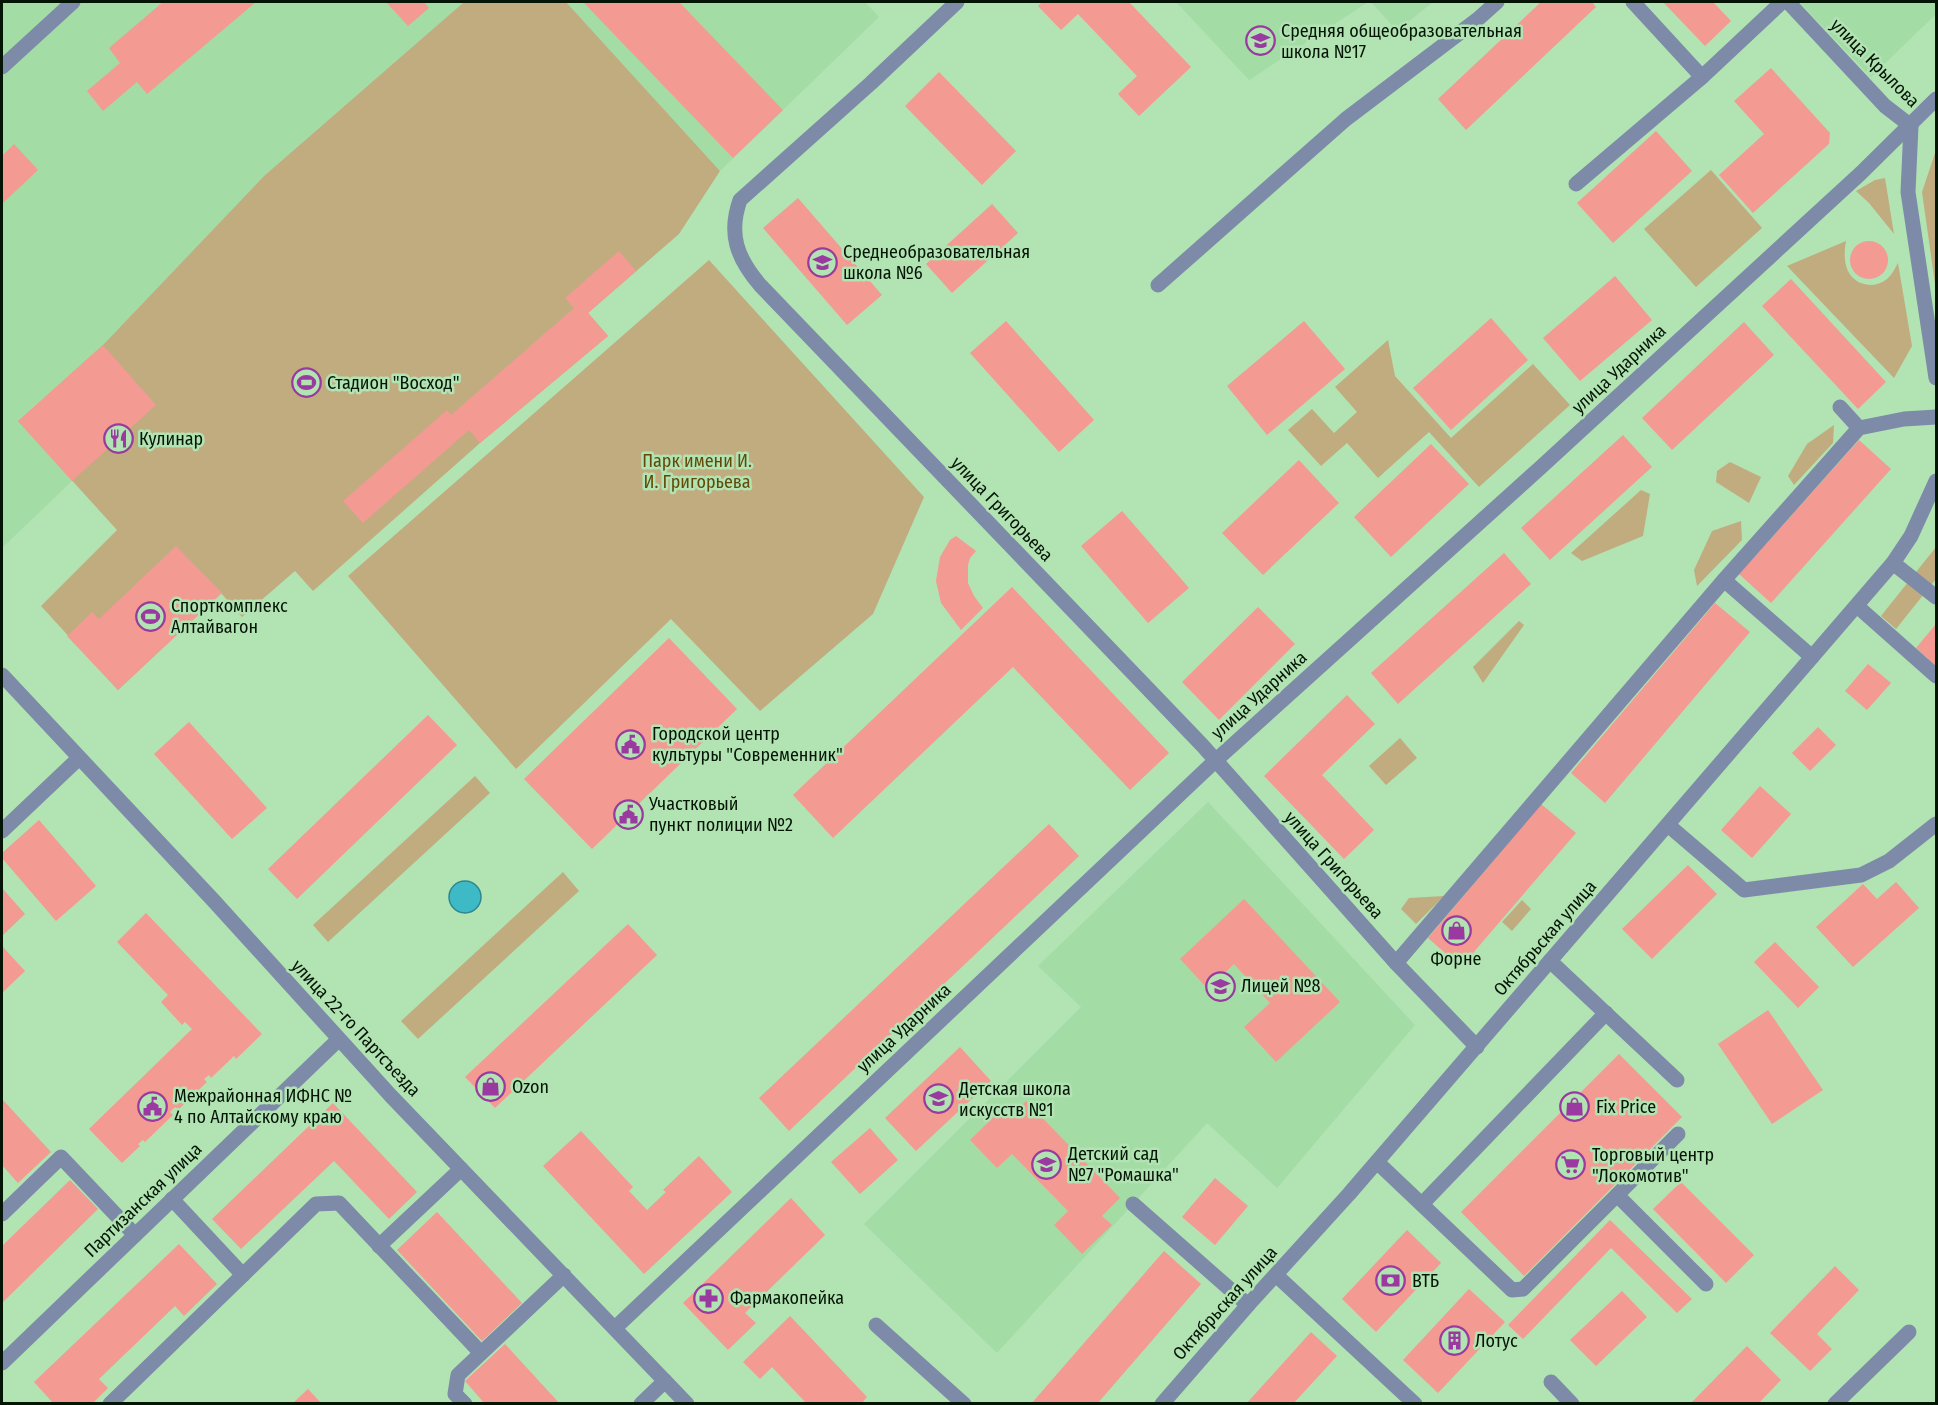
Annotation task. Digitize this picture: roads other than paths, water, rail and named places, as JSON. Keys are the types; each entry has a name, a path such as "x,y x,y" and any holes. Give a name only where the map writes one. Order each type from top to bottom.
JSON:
{"street":[{"path":"2,67 73,2"},
{"name":"улица Григорьева","path":"957,2 740,200 734,216 734,232 740,256 747,270 760,285 1215,761 1396,963 1477,1047"},
{"path":"1158,285 1346,119 1478,19 1497,2"},
{"path":"1633,2 1702,77"},
{"path":"1576,184 1702,77 1782,2"},
{"name":"улица Крылова","path":"1788,2 1885,106 1911,126"},
{"name":"улица Ударника","path":"615,1328 1215,761 1540,468 1911,126 1936,99"},
{"path":"1911,126 1908,192 1936,378"},
{"path":"1927,318 1936,335"},
{"path":"1840,407 1859,428"},
{"path":"1396,963 1724,580 1859,428 1904,419 1936,417"},
{"name":"Октябрьская улица","path":"1161,1404 1377,1162 1857,606 1893,563 1911,536 1930,516 1936,481"},
{"path":"1893,563 1936,597"},
{"path":"1724,580 1812,657"},
{"path":"1857,606 1936,676"},
{"name":"улица 22-го Партсъезда","path":"2,675 78,759 213,900 338,1040 687,1404"},
{"path":"2,831 78,759"},
{"path":"1668,825 1744,890 1861,875 1889,861 1936,824"},
{"path":"1550,961 1677,1080"},
{"path":"1422,1204 1606,1014"},
{"name":"Партизанская улица","path":"2,1363 338,1040"},
{"path":"1377,1162 1512,1290 1523,1289 1678,1134"},
{"path":"2,1214 61,1157 135,1235"},
{"path":"379,1246 461,1169"},
{"path":"1617,1195 1706,1284"},
{"path":"172,1199 243,1275"},
{"path":"110,1404 316,1204 339,1203 481,1353"},
{"path":"1133,1204 1248,1305"},
{"path":"465,1404 455,1394 458,1375 564,1275"},
{"path":"1276,1275 1415,1404"},
{"path":"876,1325 964,1404"},
{"path":"1835,1404 1909,1332"},
{"path":"641,1404 665,1381"},
{"path":"1551,1382 1572,1404"}],"water":[{"path":"465,881 476,886 481,897 476,908 465,913 454,908 449,897 454,886"}],"place":[{"name":"Средняя общеобразовательная школа №17","path":"1260,41"},
{"name":"Среднеобразовательная школа №6","path":"822,262"},
{"name":"Стадион \"Восход\"","path":"306,383"},
{"name":"Кулинар","path":"118,439"},
{"name":"Спорткомплекс Алтайвагон","path":"150,616"},
{"name":"Городской центр культуры \"Современник\"","path":"631,744"},
{"name":"Участковый пункт полиции №2","path":"628,814"},
{"name":"Форне","path":"1456,930"},
{"name":"Лицей №8","path":"1220,986"},
{"name":"Ozon","path":"491,1087"},
{"name":"Детская школа искусств №1","path":"938,1099"},
{"name":"Межрайонная ИФНС № 4 по Алтайскому краю","path":"153,1106"},
{"name":"Fix Price","path":"1575,1107"},
{"name":"Детский сад №7 \"Ромашка\"","path":"1047,1164"},
{"name":"Торговый центр \"Локомотив\"","path":"1571,1165"},
{"name":"ВТБ","path":"1391,1281"},
{"name":"Фармакопейка","path":"709,1298"},
{"name":"Лотус","path":"1454,1341"}],"park label":[{"name":"Парк имени И. И. Григорьева","path":"697,471"}]}
